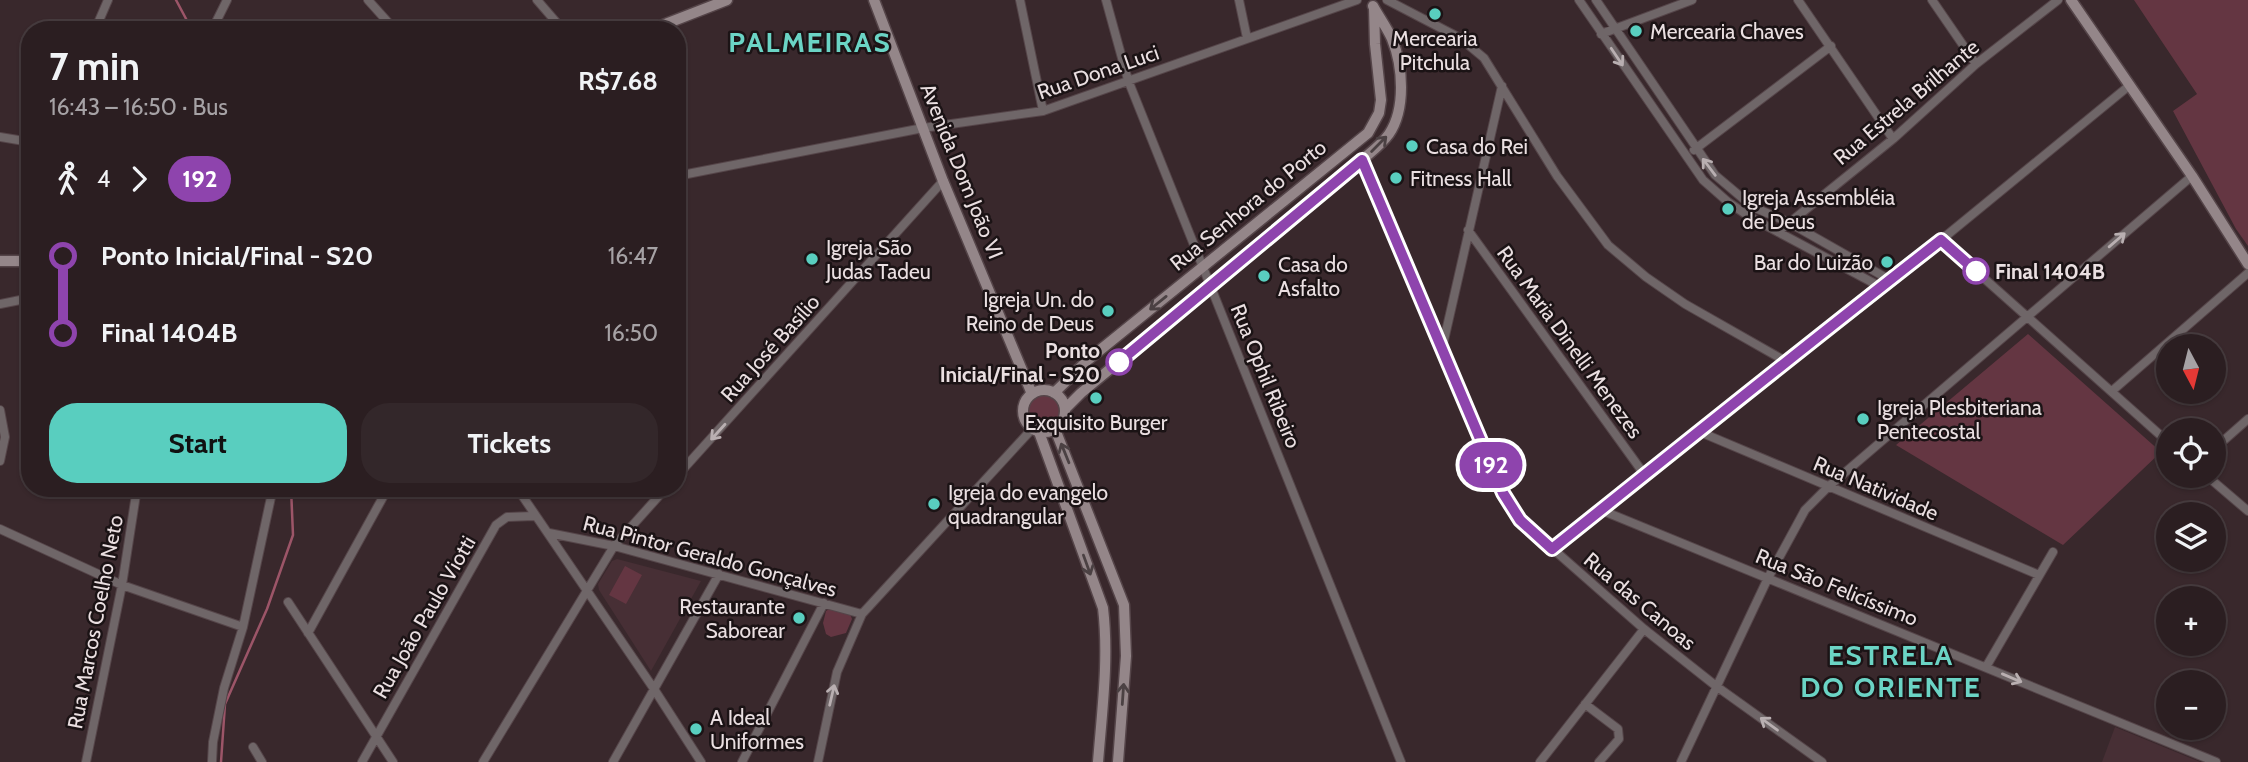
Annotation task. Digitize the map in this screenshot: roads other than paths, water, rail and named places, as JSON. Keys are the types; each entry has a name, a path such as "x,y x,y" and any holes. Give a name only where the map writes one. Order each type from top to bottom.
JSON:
{"street":[{"path":"99,21 108,0"},
{"path":"216,21 227,0"},
{"path":"368,0 388,21"},
{"path":"537,0 555,21"},
{"path":"673,21 727,0"},
{"name":"Avenida Dom João VI","path":"874,0 943,181 1032,394"},
{"path":"1021,0 1042,111"},
{"name":"Rua Ophil Ribeiro","path":"1105,0 1128,80 1401,762"},
{"path":"1239,0 1247,38"},
{"name":"Rua Dona Luci","path":"686,174 923,128 1042,111 1357,0"},
{"path":"1387,0 1460,38 1485,58 1557,176 1608,245 1646,277 1685,304 1787,362"},
{"path":"1579,0 1703,180 1728,202 1881,287"},
{"path":"1596,0 1715,175 1753,207 1788,222 1890,279"},
{"path":"1601,34 1692,0"},
{"path":"1798,0 1893,139"},
{"path":"1932,0 1976,64"},
{"name":"Rua Estrela Brilhante","path":"1778,232 1893,139 1976,64 2058,0"},
{"path":"2071,0 2192,176 2248,264"},
{"name":"Rua Senhora do Porto","path":"1065,409 1362,160 1390,132 1401,103 1400,73 1392,41 1373,3"},
{"name":"Rua Senhora do Porto","path":"1054,393 1089,359 1360,140 1374,124 1381,100 1373,3"},
{"path":"1685,157 1831,46"},
{"path":"1552,549 1941,240 2130,85"},
{"path":"1442,349 1502,86"},
{"path":"0,137 21,140"},
{"name":"Rua das Canoas","path":"1362,160 1503,493 1520,520 1644,629 1716,686 1822,762"},
{"path":"1681,762 1768,578 1805,510 1828,487 2192,176"},
{"name":"Rua José Basílio","path":"686,466 943,181"},
{"name":"Rua Maria Dinelli Menezes","path":"1468,230 1644,474"},
{"path":"1941,240 2156,431"},
{"path":"0,261 21,261"},
{"path":"2112,391 2248,272"},
{"path":"0,304 21,300"},
{"path":"1046,390 1054,393 1065,409 1064,418 1055,429 1048,432 1036,430 1025,421 1025,402 1032,394 1046,390"},
{"path":"0,410 3,438 0,461"},
{"path":"2226,438 2248,419"},
{"path":"1055,429 1124,605 1126,656 1118,762"},
{"path":"818,762 837,672 862,614 1036,430"},
{"path":"1036,430 1103,608 1106,634 1098,762"},
{"name":"Rua Natividade","path":"1700,432 2039,575"},
{"path":"2221,488 2248,511"},
{"name":"Rua Marcos Coelho Neto","path":"86,762 121,585 135,497"},
{"path":"212,762 213,742 224,688 243,627 271,497"},
{"path":"308,633 383,497"},
{"path":"522,497 587,589 701,762"},
{"path":"483,762 614,546 658,497"},
{"name":"Rua São Felicíssimo","path":"1601,510 2216,762"},
{"name":"Rua João Paulo Viotti","path":"362,762 496,525 508,517 534,516"},
{"path":"0,529 121,585 243,627"},
{"name":"Rua Pintor Geraldo Gonçalves","path":"549,533 614,546 862,614"},
{"path":"1986,667 2053,552"},
{"path":"613,762 719,574"},
{"path":"288,602 393,762"},
{"path":"741,762 824,603"},
{"path":"1540,762 1644,629"},
{"path":"1585,704 1618,729 1619,739 1599,762"},
{"path":"253,747 262,762"}],"waterway":[{"path":"176,0 187,21"},
{"path":"221,762 225,704 267,609 293,535 291,497"}],"place":[{"name":"Mercearia Pitchula","path":"1435,14"},
{"name":"Mercearia Chaves","path":"1636,31"},
{"name":"Casa do Rei","path":"1412,146"},
{"name":"Fitness Hall","path":"1396,178"},
{"name":"Igreja Assembléia de Deus","path":"1728,209"},
{"name":"Igreja São Judas Tadeu","path":"812,259"},
{"name":"Bar do Luizão","path":"1887,262"},
{"name":"Final 1404B","path":"1976,271"},
{"name":"Casa do Asfalto","path":"1264,276"},
{"name":"Igreja Un. do Reino de Deus","path":"1108,311"},
{"name":"Ponto Inicial/Final - S20","path":"1119,362"},
{"name":"Exquisito Burger","path":"1096,398"},
{"name":"Igreja Plesbiteriana Pentecostal","path":"1863,419"},
{"name":"Igreja do evangelo quadrangular","path":"934,504"},
{"name":"Restaurante Saborear","path":"799,618"},
{"name":"A Ideal Uniformes","path":"696,729"}],"district":[{"name":"PALMEIRAS","path":"810,42"},
{"name":"ESTRELA DO ORIENTE","path":"1891,671"}]}
